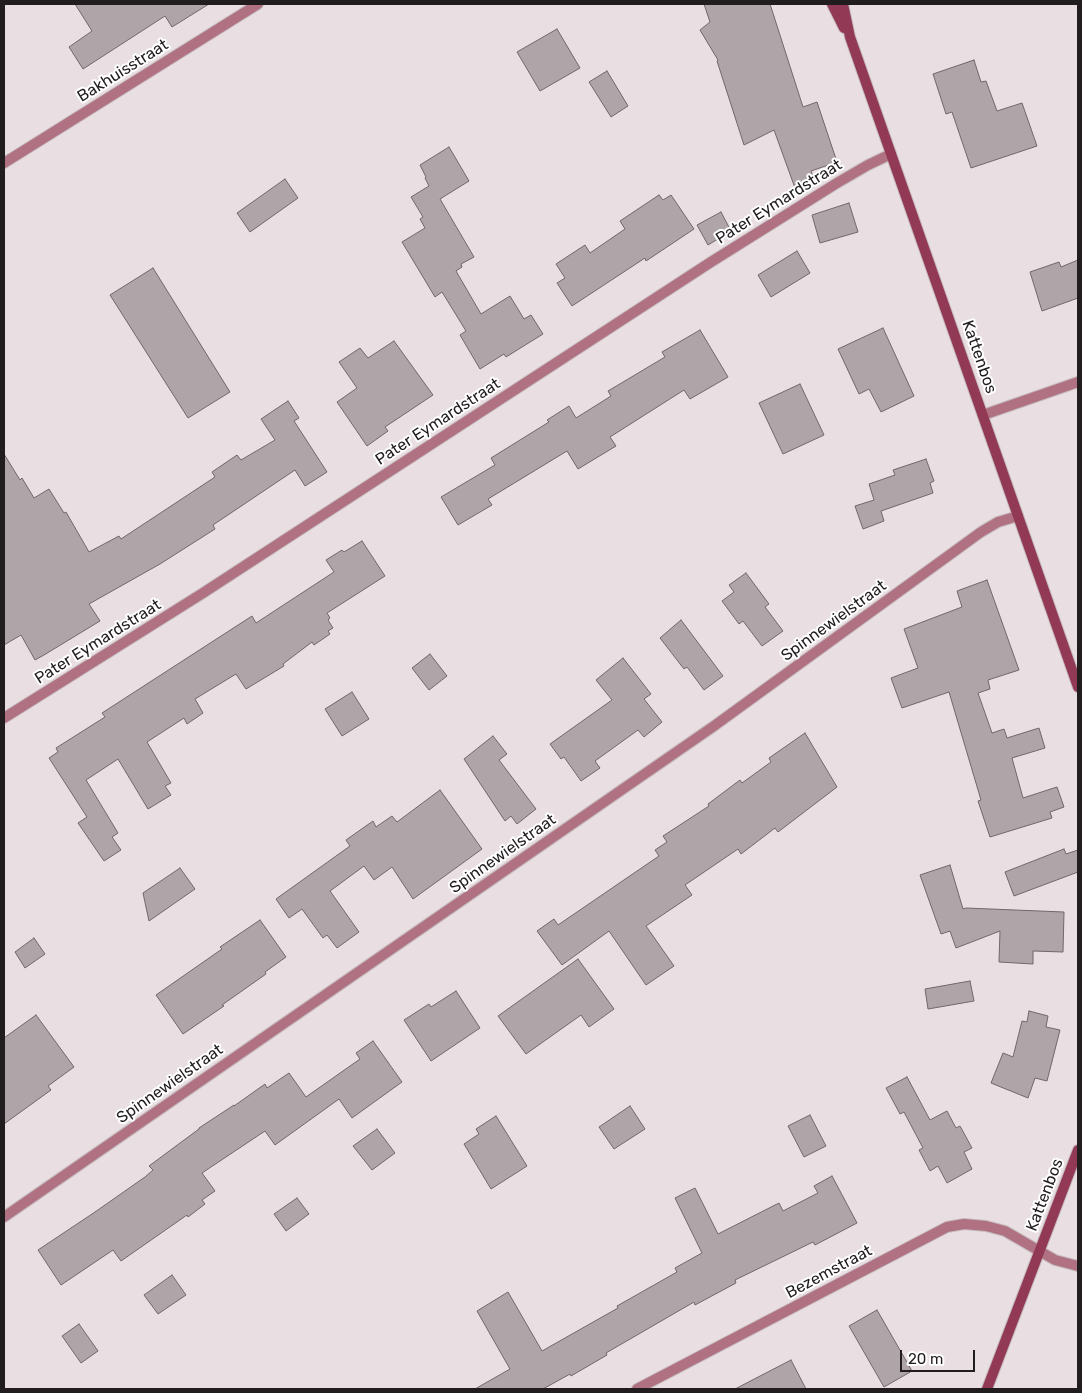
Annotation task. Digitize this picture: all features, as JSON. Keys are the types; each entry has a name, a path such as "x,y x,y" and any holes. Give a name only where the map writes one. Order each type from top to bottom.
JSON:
{"main road":[{"name":"Kattenbos","path":"832,4 850,38"},
{"name":"Kattenbos","path":"843,4 850,38 1078,687"},
{"name":"Kattenbos","path":"987,1389 1078,1150"}],"street":[{"name":"Bakhuisstraat","path":"4,163 258,4"},
{"name":"Pater Eymardstraat","path":"4,718 203,593 711,262 837,183 891,154"},
{"path":"983,415 1078,382"},
{"name":"Spinnewielstraat","path":"4,1217 714,726 981,532 998,522 1018,516"},
{"name":"Bezemstraat","path":"637,1389 947,1227 964,1224 986,1226 1005,1231 1040,1251"},
{"name":"Kattenbos","path":"1040,1251 1055,1260 1078,1266"}],"building":[{"path":"75,4 209,4 172,27 165,16 83,69 69,47 92,31"},
{"path":"704,4 770,4 803,107 817,102 837,162 811,171 813,176 795,188 774,130 744,145 718,60 700,30 710,22"},
{"path":"557,29 580,68 540,91 517,52"},
{"path":"974,60 981,82 986,81 997,111 1022,103 1037,146 971,168 952,112 946,114 933,74"},
{"path":"607,71 628,106 611,117 589,82"},
{"path":"449,147 469,181 440,199 474,257 461,264 462,267 456,271 481,314 510,296 524,319 531,315 543,334 506,357 504,354 480,369 460,335 466,331 442,292 435,297 402,242 425,228 420,219 423,217 411,197 429,186 420,165"},
{"path":"285,179 298,198 250,232 237,213"},
{"path":"659,195 663,200 671,195 694,229 646,261 645,258 572,306 557,283 565,278 556,264 585,245 590,253 625,229 620,221"},
{"path":"849,203 858,232 820,243 812,215"},
{"path":"721,212 731,231 708,245 697,225"},
{"path":"797,251 810,273 771,297 758,275"},
{"path":"1078,260 1078,298 1042,311 1030,272 1059,262 1061,267"},
{"path":"153,268 230,392 188,418 110,295"},
{"path":"883,328 914,396 881,412 869,389 859,394 838,349"},
{"path":"700,330 728,377 690,399 684,390 610,437 616,446 578,469 567,451 488,499 492,505 458,525 441,497 495,465 491,458 549,422 547,420 569,406 576,418 611,396 608,391 665,357 662,352"},
{"path":"394,341 433,395 385,427 388,431 367,446 337,402 357,388 339,362 360,348 368,358"},
{"path":"800,384 824,435 783,454 759,403"},
{"path":"288,401 299,418 294,421 327,472 305,486 295,470 213,525 215,529 160,564 89,604 100,621 35,660 21,635 4,645 4,454 34,498 49,489 64,513 66,512 89,552 119,536 121,539 215,477 212,472 237,455 241,460 275,440 261,419"},
{"path":"926,459 934,481 930,483 933,493 881,511 884,521 863,529 855,506 874,500 869,484 895,475 893,470"},
{"path":"362,541 385,576 327,613 330,618 328,620 333,628 328,631 330,634 314,645 312,642 283,664 284,666 246,689 236,674 195,699 203,713 187,724 184,718 147,742 171,783 165,786 171,795 148,809 118,759 86,780 118,833 112,837 121,850 104,861 78,823 87,817 49,758 58,752 56,748 105,717 102,713 252,616 256,623 334,572 326,560"},
{"path":"746,573 769,604 765,607 783,631 762,646 743,621 739,624 722,601 734,592 729,585"},
{"path":"987,580 1019,670 988,680 990,689 978,693 992,733 1004,729 1007,738 1039,728 1045,748 1012,758 1023,798 1057,787 1064,807 1050,812 1052,818 990,837 978,801 981,800 949,692 902,708 891,678 918,668 904,629 962,607 957,591"},
{"path":"681,620 723,676 704,690 687,667 684,669 660,638"},
{"path":"430,654 447,676 429,690 412,668"},
{"path":"623,658 651,694 644,699 662,722 644,737 638,730 595,761 600,768 581,781 564,757 561,759 550,744 612,700 596,680"},
{"path":"352,692 369,719 342,736 325,709"},
{"path":"805,733 837,787 778,832 775,828 741,854 738,849 685,885 692,895 646,926 674,966 646,985 609,931 562,965 537,931 554,919 558,925 659,856 655,850 667,842 663,836 709,806 708,804 740,780 742,783 771,762 769,758"},
{"path":"493,736 507,754 499,760 536,809 517,824 511,816 505,821 464,759"},
{"path":"440,790 482,849 413,899 392,867 374,880 364,866 330,891 359,932 337,948 327,935 323,938 302,909 289,918 276,899 350,846 346,840 373,821 376,827 392,816 397,822"},
{"path":"1064,849 1066,854 1078,850 1078,872 1014,896 1005,872"},
{"path":"950,865 963,909 1064,912 1063,952 1033,951 1033,964 999,962 1000,931 956,948 950,931 941,934 920,875"},
{"path":"180,868 195,889 149,921 143,893"},
{"path":"260,920 286,957 265,972 266,974 222,1005 224,1006 183,1034 156,995"},
{"path":"34,938 45,954 25,968 15,952"},
{"path":"578,959 614,1009 589,1027 581,1015 526,1054 498,1016"},
{"path":"970,981 974,1001 928,1009 925,989"},
{"path":"456,991 480,1028 431,1061 404,1020 429,1004 431,1007"},
{"path":"1029,1011 1048,1016 1046,1027 1060,1030 1047,1081 1035,1078 1028,1098 991,1083 1003,1053 1013,1057 1022,1021 1027,1022"},
{"path":"36,1015 74,1067 48,1086 51,1090 4,1124 4,1038"},
{"path":"373,1041 402,1082 352,1118 339,1099 275,1145 265,1131 202,1173 215,1191 202,1200 205,1204 188,1217 187,1215 121,1261 113,1250 61,1285 38,1250 145,1177 153,1170 149,1166 199,1128 265,1084 267,1088 289,1073 306,1097 360,1059 356,1053"},
{"path":"907,1077 930,1120 947,1111 956,1128 960,1126 972,1148 964,1152 972,1169 947,1183 938,1166 930,1171 919,1150 923,1148 904,1112 900,1114 886,1088"},
{"path":"630,1106 645,1129 614,1149 599,1127"},
{"path":"810,1115 826,1146 804,1157 788,1126"},
{"path":"496,1116 527,1166 491,1189 464,1144 479,1134 476,1129"},
{"path":"377,1129 395,1153 372,1170 353,1146"},
{"path":"832,1176 857,1223 815,1245 813,1242 735,1280 736,1283 695,1305 694,1302 606,1353 607,1355 571,1376 570,1374 543,1389 475,1389 510,1369 477,1311 508,1292 542,1351 677,1272 675,1268 702,1253 675,1198 695,1188 718,1234 779,1203 783,1211 818,1193 814,1186"},
{"path":"297,1198 309,1214 286,1231 274,1214"},
{"path":"172,1275 186,1295 158,1314 144,1295"},
{"path":"877,1310 912,1371 884,1387 849,1326"},
{"path":"79,1324 98,1351 81,1363 62,1336"},
{"path":"791,1360 806,1389 735,1389"}]}
